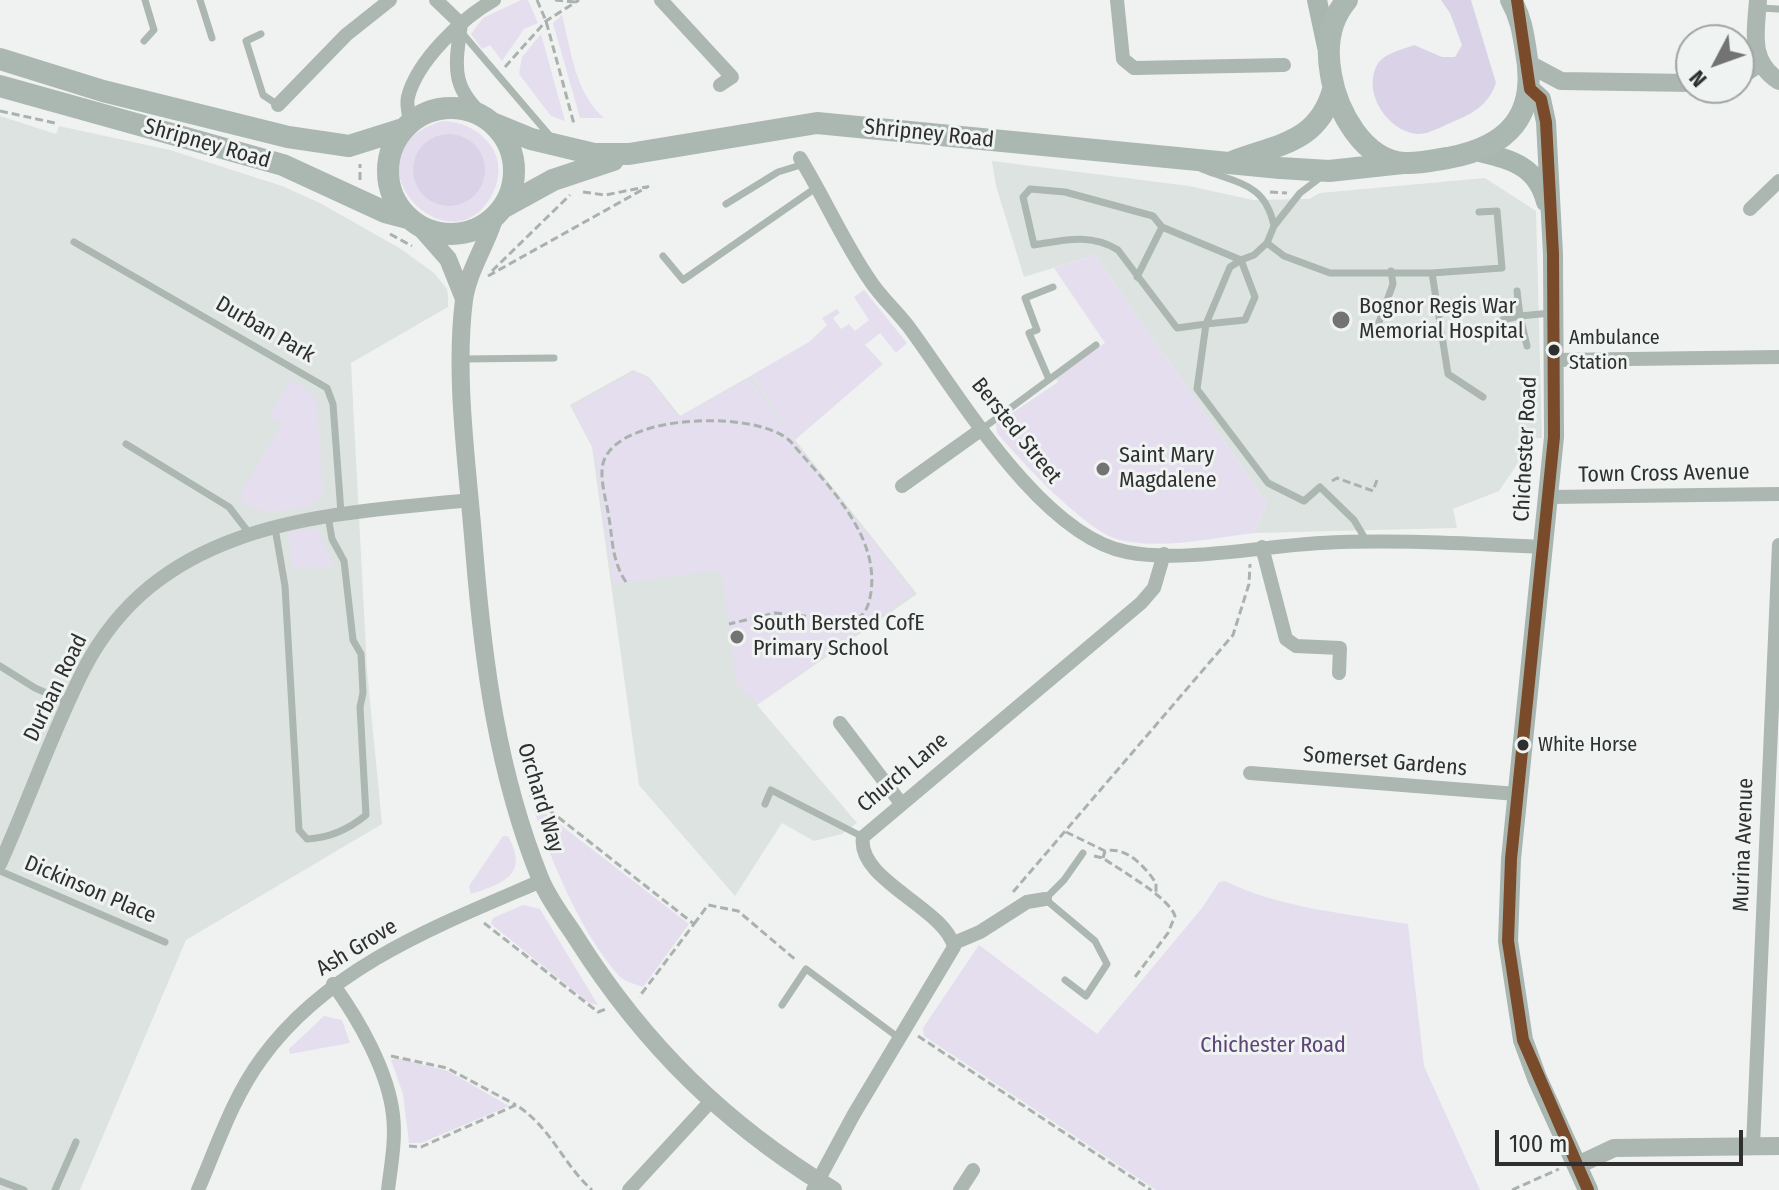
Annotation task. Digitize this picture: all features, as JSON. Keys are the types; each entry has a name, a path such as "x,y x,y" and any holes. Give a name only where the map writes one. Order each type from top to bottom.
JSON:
{"main road":[{"path":"1317,0 1333,90 1346,120 1362,139 1383,156 1403,163"},
{"path":"1327,47 1334,22 1347,0"},
{"path":"1480,152 1497,143 1512,128 1525,108 1530,89 1529,64 1517,6"},
{"name":"Shripney Road","path":"0,59 103,91 288,137 359,145 407,126 428,112 449,108 469,111 490,122 560,147 594,154 629,154 817,123 1184,161 1329,171 1480,152"},
{"name":"Shripney Road","path":"0,86 283,165 385,212 449,234 480,228 499,212 553,180 629,154"},
{"name":"Chichester Road","path":"1530,89 1541,99 1546,122 1554,360 1550,497 1517,794 1508,899 1508,941 1516,1003 1537,1078 1588,1190"},
{"name":"Shripney Road","path":"1230,163 1298,139 1316,126 1333,90"},
{"path":"490,122 504,137 512,155 514,173 499,212"},
{"path":"407,126 389,158 388,174 390,191 413,222"},
{"name":"Chichester Road","path":"1480,152 1525,166 1544,195 1550,222"}],"street":[{"path":"278,105 346,35 390,0"},
{"path":"436,0 461,28"},
{"path":"407,126 407,98 434,49 494,0"},
{"path":"661,0 732,77 720,85"},
{"path":"1117,0 1123,59 1134,68 1284,65"},
{"path":"1758,4 1755,36 1760,63 1779,81"},
{"path":"461,28 454,59 458,79 473,108 490,122"},
{"path":"1755,66 1760,63"},
{"path":"1529,64 1561,81 1675,83"},
{"name":"Bersted Street","path":"802,161 870,281 906,323 982,429 1026,484 1062,519 1094,539 1126,552 1164,554 1368,542 1494,543 1545,547"},
{"path":"1750,209 1779,181"},
{"path":"464,299 499,212"},
{"path":"413,222 448,259 464,299"},
{"name":"Orchard Way","path":"464,299 462,359 482,654 506,774 541,881 624,1008 710,1102 821,1187"},
{"path":"1554,360 1779,357"},
{"path":"902,486 982,429"},
{"name":"Town Cross Avenue","path":"1550,497 1779,494"},
{"name":"Durban Road","path":"0,864 85,668 107,633 131,606 163,579 219,545 275,526 334,514 470,500"},
{"name":"Murina Avenue","path":"1753,1146 1779,545"},
{"path":"1257,548 1286,639 1296,646 1340,648 1339,673"},
{"name":"Church Lane","path":"954,943 872,865 862,845 863,837 900,802 1141,603 1154,588 1164,554"},
{"path":"840,723 900,802"},
{"name":"Somerset Gardens","path":"1250,773 1517,794"},
{"name":"Ash Grove","path":"198,1190 228,1119 260,1060 297,1015 333,984 378,957 541,881"},
{"path":"821,1187 901,1034 952,954 954,943 980,932 1027,902 1045,899"},
{"path":"333,984 350,1007 390,1096 394,1145 388,1190"},
{"path":"629,1190 710,1102"},
{"path":"1577,1163 1614,1148 1779,1146"},
{"path":"960,1190 973,1170"}],"lane":[{"path":"144,41 154,30 145,0"},
{"path":"200,0 212,38"},
{"path":"1758,4 1779,9"},
{"path":"461,28 560,147"},
{"path":"261,34 246,41 263,95 278,105"},
{"path":"726,204 802,161"},
{"path":"1184,161 1253,188 1269,205 1274,226"},
{"path":"1329,171 1304,188 1274,226 1267,243 1254,255 1230,267 1206,324 1197,389 1268,483 1304,501 1320,487 1354,520 1368,542"},
{"path":"663,256 683,280 734,241 817,187"},
{"path":"1030,189 1065,192 1153,216 1162,227 1241,260 1255,297 1245,320 1177,328 1118,250 1105,242 1075,238 1034,245 1023,197 1030,189"},
{"path":"1267,243 1284,256 1330,273 1432,273 1502,268 1497,211 1479,212"},
{"path":"1137,277 1162,227"},
{"name":"Durban Park","path":"74,242 327,388 333,404 334,514"},
{"path":"1374,336 1393,284 1391,271"},
{"path":"1432,273 1448,374 1483,397"},
{"path":"1048,377 1033,348 1029,333 1037,330 1025,298 1053,287"},
{"path":"1517,291 1527,346"},
{"path":"1502,320 1554,312"},
{"path":"982,429 1048,377 1096,345"},
{"path":"462,359 554,358"},
{"path":"126,444 229,507 249,533"},
{"path":"275,526 285,586 299,830 307,839 322,838 352,827 366,815 360,707 363,693 361,654 353,640 344,561 332,539 334,514"},
{"path":"0,666 35,688 69,703"},
{"path":"765,804 771,790 863,837"},
{"path":"1065,980 1086,996 1107,964 1095,941 1045,899 1083,853"},
{"name":"Dickinson Place","path":"0,871 165,942"},
{"path":"782,1005 806,969 901,1034"},
{"path":"55,1190 76,1142"},
{"path":"0,1181 24,1190"}],"path":[{"path":"537,0 546,21 574,124"},
{"path":"555,0 577,1"},
{"path":"497,60 505,68 546,21 577,1"},
{"path":"0,111 66,125"},
{"path":"352,197 361,179 359,145"},
{"path":"649,186 487,277 558,207 576,190 605,195 649,186"},
{"path":"1267,192 1291,193"},
{"path":"383,230 422,253"},
{"path":"626,582 614,563 602,467 612,448 637,432 656,425 730,422 775,431 784,435 799,452 865,537 873,571 869,604 862,616 852,621 775,613 729,624"},
{"path":"1337,478 1373,491 1377,480"},
{"path":"1004,901 1233,635 1257,548"},
{"path":"506,774 694,924"},
{"path":"1103,858 1105,851 1112,849 1134,859 1156,883 1156,894"},
{"path":"1083,853 1103,858 1156,894 1175,916 1168,933 1135,977"},
{"path":"467,914 485,924 598,1012 624,1008 708,905 738,911 806,969"},
{"path":"901,1034 1151,1190"},
{"path":"376,1062 397,1055 447,1068 516,1105 543,1125 570,1168 592,1190"},
{"path":"394,1145 421,1147 516,1105"},
{"path":"1512,1190 1577,1163"}],"shaded area":[{"path":"1441,0 1471,0 1496,83 1490,96 1476,110 1432,131 1417,134 1396,126 1380,109 1375,98 1373,76 1384,58 1414,45 1442,57 1455,57 1462,45 1450,13"},
{"path":"0,116 56,134 59,126 170,150 282,186 320,203 401,249 434,273 447,289 448,296 448,307 351,363 367,670 382,824 186,940 80,1190 0,1190"},
{"path":"449,134 469,140 479,150 485,170 479,190 469,200 449,206 429,200 419,190 413,170 419,150 429,140"},
{"name":"Bognor Regis War Memorial Hospital","path":"992,161 1189,186 1253,200 1309,199 1320,193 1485,178 1536,211 1542,438 1535,438 1499,491 1453,509 1457,528 1254,533 1267,503 1095,255 1024,277 996,186"},
{"name":"South Bersted CofE Primary School","path":"633,370 649,377 680,416 752,375 795,440 917,594 757,705 857,823 842,834 814,841 782,823 735,896 639,785 592,447 570,405"}],"green space":[{"path":"521,0 528,0 538,23 524,29 502,61 490,45 482,49 471,34 483,18"},
{"path":"562,15 580,84 594,108 604,118 580,118 553,23"},
{"path":"541,34 565,121 551,116 519,74 522,57"},
{"path":"442,121 469,128 490,144 499,167 497,181 492,195 473,216 451,222 430,215 412,200 400,180 399,157 412,137","holes":["463,137 480,156 483,172 473,196 429,200 415,182"]},
{"path":"1095,255 1267,503 1254,533 1153,544 1120,540 1072,510 997,433 996,424 1058,382 1055,376 1105,343 1054,268"},
{"path":"864,290 907,343 896,353 880,333 865,345 883,364 795,440 752,375 809,342 827,325 822,318 837,309 840,313 833,318 841,329 849,324 855,331 869,320 854,297"},
{"path":"634,372 648,378 679,417 750,378 793,439 914,593 758,704 737,684 721,570 613,584 593,447 572,406"},
{"path":"291,379 313,394 317,403 323,494 310,507 267,512 241,503 242,491 281,424 269,416"},
{"path":"318,529 335,568 292,568 288,531"},
{"path":"536,806 689,924 643,987 620,977 580,919 533,808"},
{"path":"503,836 508,836 514,849 514,868 503,881 471,894 469,886"},
{"name":"Chichester Road","path":"1225,881 1291,904 1408,924 1424,1066 1480,1190 1156,1190 924,1036 923,1028 979,945 1097,1034 1202,908 1219,882"},
{"path":"523,905 540,909 598,1005 589,1003 491,924 493,918"},
{"path":"324,1016 342,1020 350,1043 290,1054 289,1049"},
{"path":"397,1058 448,1071 509,1106 421,1143 409,1143 403,1094 391,1060"}],"transit line":[{"path":"1517,0 1530,89 1541,99 1546,122 1553,254 1554,437 1511,859 1508,941 1523,1040 1588,1190"}],"place":[{"name":"Bognor Regis War Memorial Hospital","path":"1341,320"},
{"name":"Ambulance Station","path":"1554,350"},
{"name":"Saint Mary Magdalene","path":"1103,469"},
{"name":"South Bersted CofE Primary School","path":"737,637"},
{"name":"White Horse","path":"1523,745"}]}
